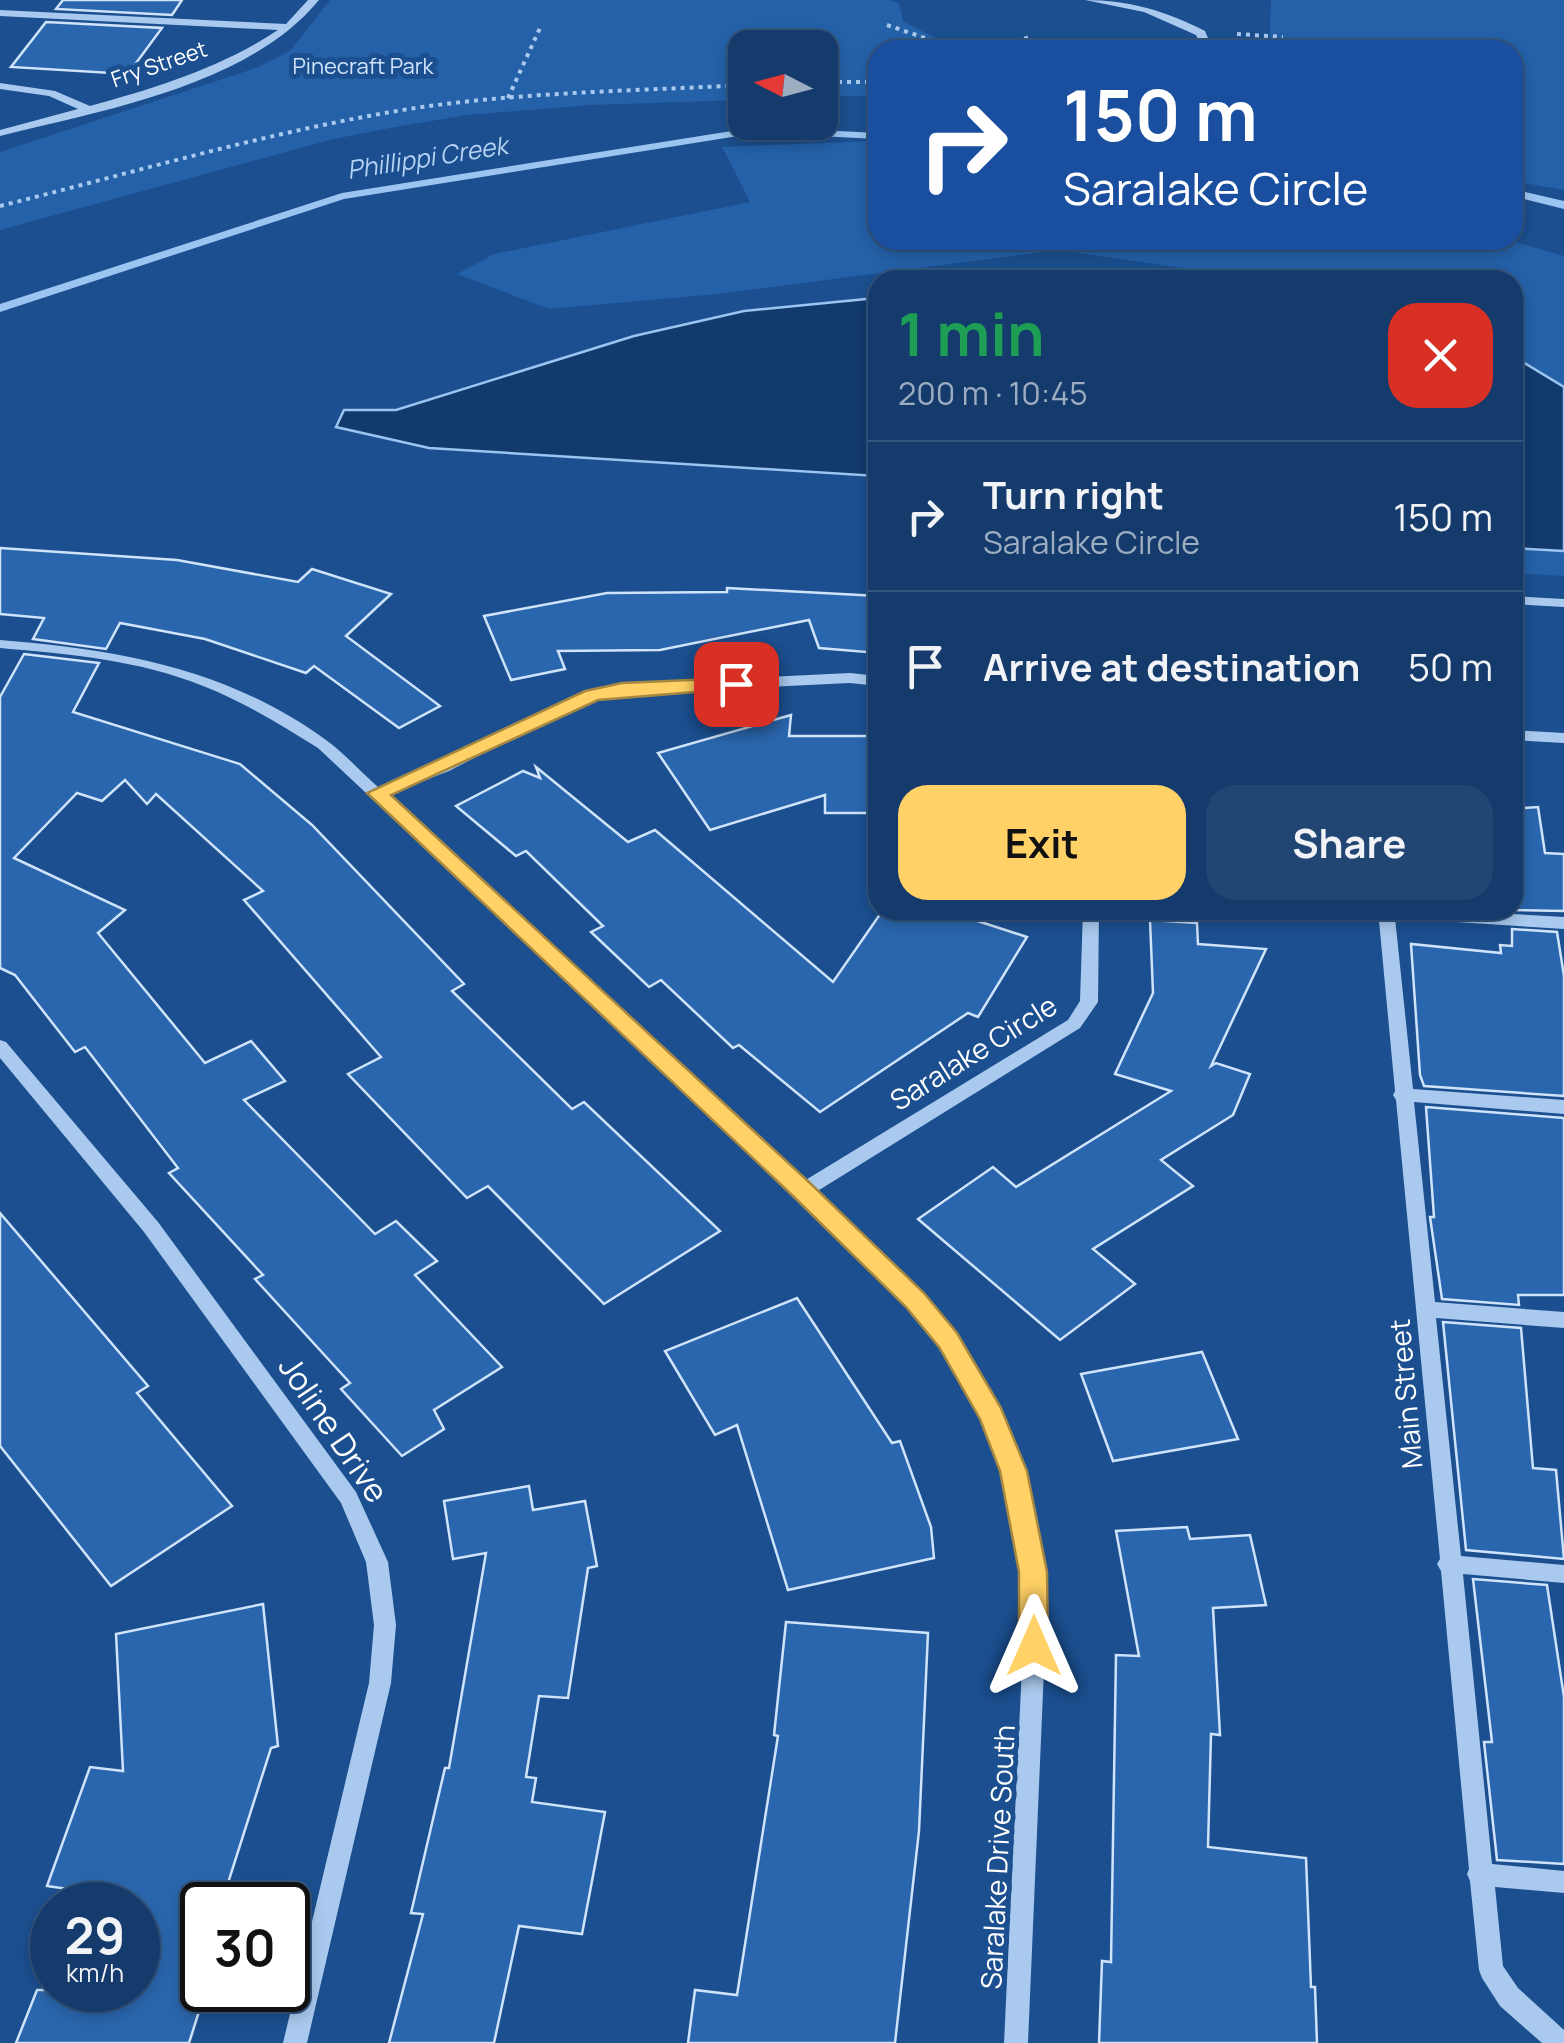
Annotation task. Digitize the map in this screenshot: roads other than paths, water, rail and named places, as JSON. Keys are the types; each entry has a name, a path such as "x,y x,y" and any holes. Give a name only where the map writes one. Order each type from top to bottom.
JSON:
{"street":[{"name":"Fry Street","path":"0,133 204,73 288,27 314,0"},
{"path":"1090,0 1127,2 1150,9 1201,34 1204,40"},
{"path":"0,13 288,27"},
{"path":"0,86 52,93 87,109"},
{"path":"1523,601 1564,603"},
{"name":"Saralake Drive South","path":"0,644 76,649 156,664 211,681 268,707 323,745 803,1190 915,1300 948,1340 992,1416 1014,1471 1033,1572 1034,1646 1016,2043"},
{"path":"377,793 592,695 660,687 868,680"},
{"path":"1523,736 1564,738"},
{"name":"Saralake Circle","path":"803,1190 1074,1024 1089,1002 1092,920"},
{"name":"Main Street","path":"1387,920 1491,1970 1509,1997 1560,2043"},
{"path":"1520,920 1564,923"},
{"name":"Joline Drive","path":"0,1046 151,1227 349,1498 377,1562 385,1625 380,1683 295,2043"},
{"path":"1402,1095 1564,1108"},
{"path":"1424,1309 1564,1320"},
{"path":"1448,1564 1564,1574"},
{"path":"1479,1874 1564,1882"}],"waterway":[{"name":"Phillippi Creek","path":"0,308 342,196 757,130 868,136"},
{"name":"Phillippi Creek","path":"1523,195 1564,205"}],"park label":[{"name":"Pinecraft Park","path":"363,66"}]}
